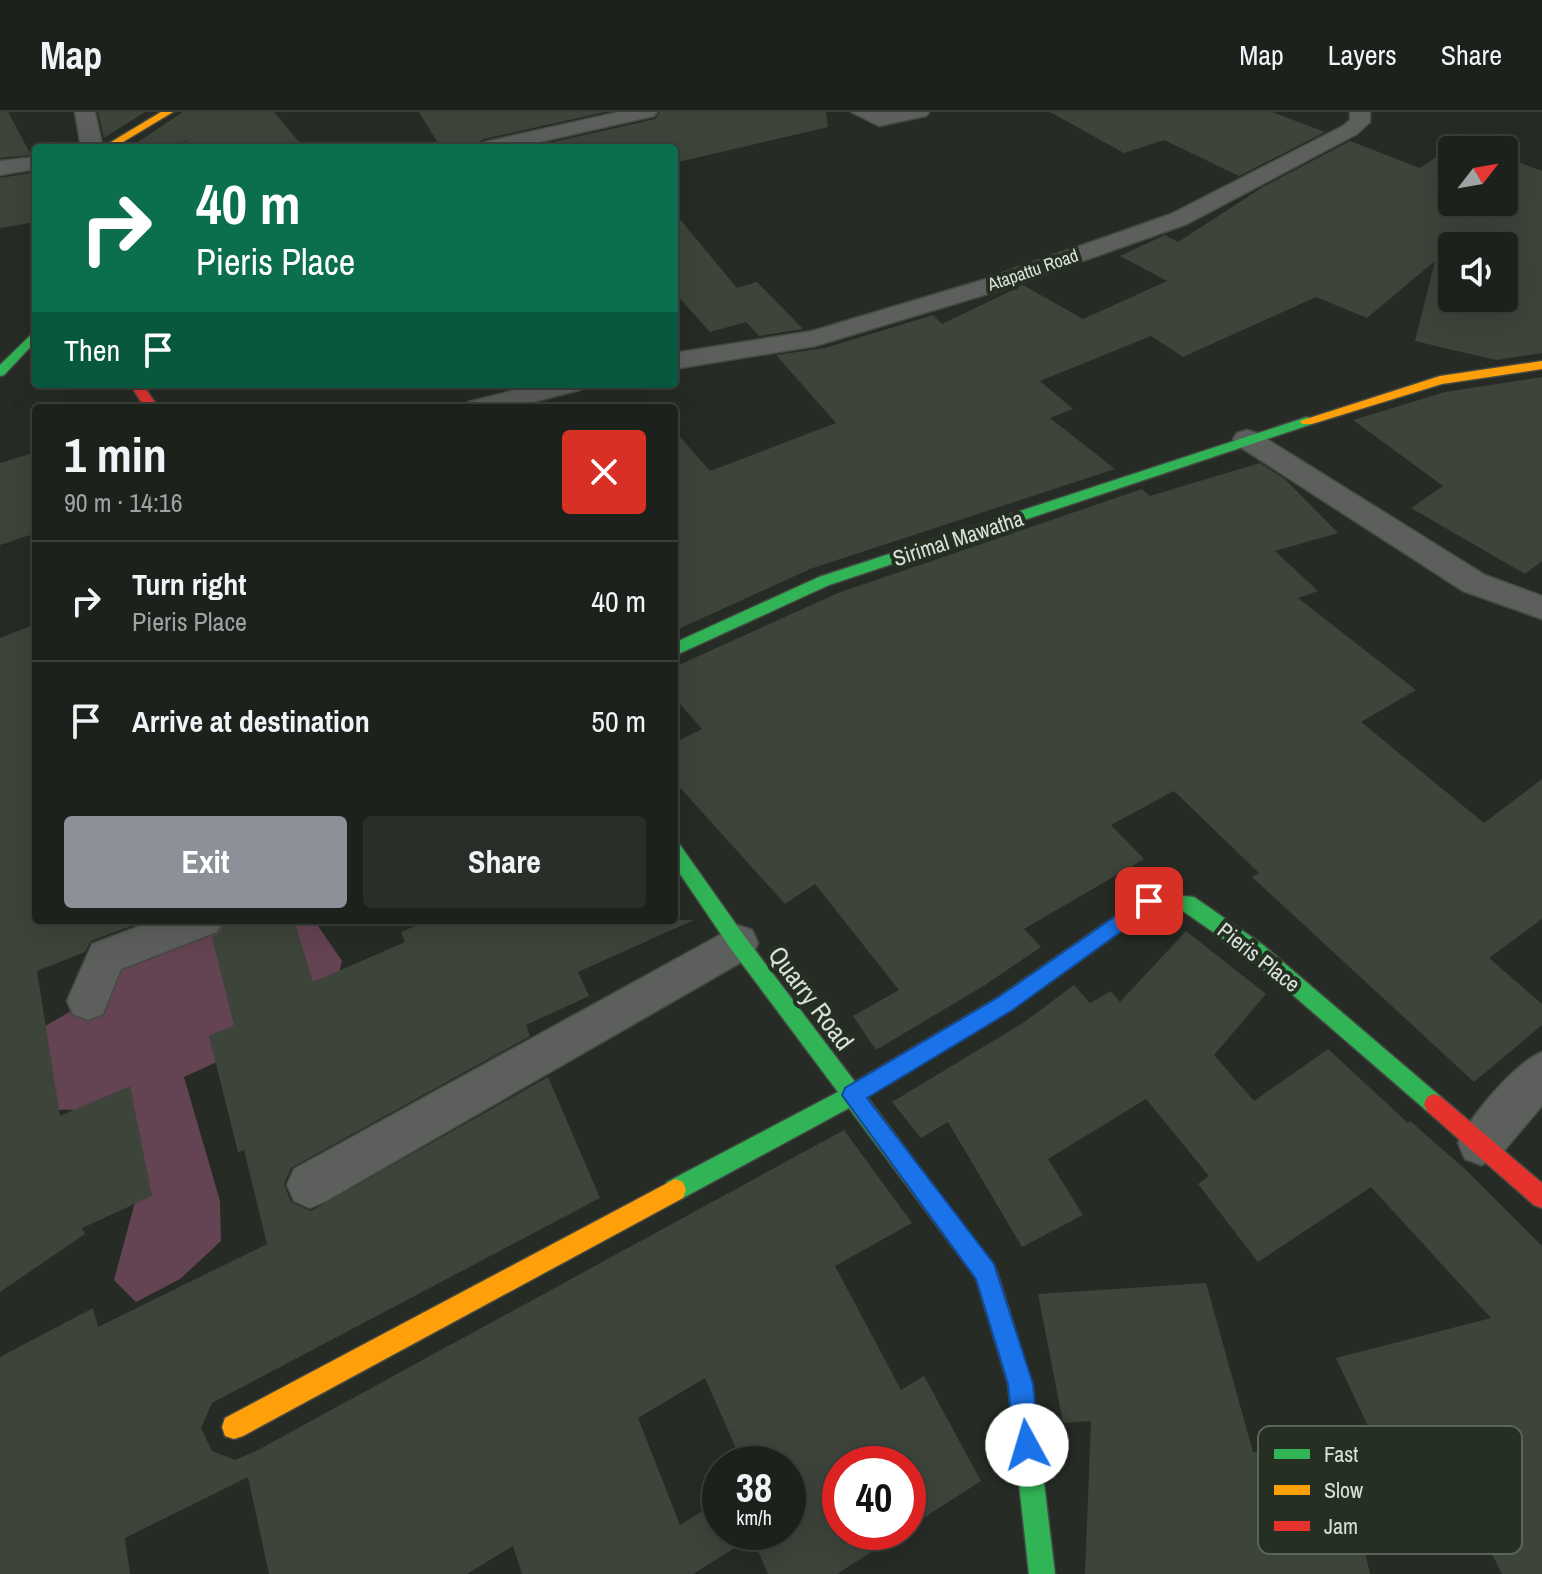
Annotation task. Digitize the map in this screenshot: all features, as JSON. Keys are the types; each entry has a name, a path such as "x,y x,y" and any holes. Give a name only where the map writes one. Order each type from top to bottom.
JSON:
{"street":[{"path":"85,112 91,144"},
{"path":"113,144 168,112"},
{"path":"503,144 647,112"},
{"path":"861,112 879,120 919,112"},
{"name":"Atapattu Road","path":"678,360 815,338 995,284 1179,219 1350,130 1360,122 1360,112"},
{"path":"0,168 32,164"},
{"path":"0,372 32,338"},
{"name":"Sirimal Mawatha","path":"678,648 824,581 1247,439 1440,380 1542,365"},
{"path":"493,404 555,388"},
{"path":"1247,439 1474,583 1542,608"},
{"name":"Quarry Road","path":"678,856 738,943 986,1272 1020,1384 1042,1574"},
{"name":"Pieris Place","path":"234,1427 852,1095 1004,1004 1149,901 1187,903 1256,951 1542,1197"},
{"path":"88,1001 106,957 193,924"},
{"path":"310,1185 738,943"},
{"path":"1481,1143 1542,1073"}],"shaded area":[{"path":"193,924 317,924 342,961 339,972 300,1024 184,1077 220,1201 221,1241 180,1279 136,1302 114,1280 142,1176 82,1110 17,1109 25,1038 88,1001 106,957"}],"building":[{"path":"0,112 8,112 31,155 0,158"},
{"path":"98,112 145,112 104,138"},
{"path":"183,112 274,112 301,144 199,144 184,141 179,144 135,144"},
{"path":"419,112 605,112 484,139 477,144 439,144"},
{"path":"660,112 826,112 828,127 678,162 678,144 545,144 655,119"},
{"path":"1050,112 1272,112 1325,132 1239,176 1164,140 1124,153"},
{"path":"1350,141 1420,168 1438,156 1438,216 1518,216 1518,162 1542,171 1542,353 1496,360 1415,341 1435,261 1367,318 1316,297 1183,357 1151,336 1040,381 1073,409 1050,418 1115,469 810,569 678,629 678,435 710,471 836,423 776,355 825,348 933,315 942,324 1023,285 1083,319 1167,281 1120,256 1165,235 1178,242 1263,187"},
{"path":"32,173 32,223 0,228 0,178"},
{"path":"678,217 737,288 757,282 803,329 759,336 746,322 710,332 678,296"},
{"path":"1542,377 1542,561 1525,574 1411,508 1443,486 1353,420 1445,392"},
{"path":"32,453 32,534 0,545 0,463"},
{"path":"1260,463 1285,479 1338,533 1275,551 1318,591 1298,598 1416,690 1361,722 1484,823 1542,779 1542,919 1489,958 1542,1004 1542,1025 1474,1082 1252,877 1259,873 1174,791 1111,825 1144,859 1024,929 1041,947 985,985 876,1050 853,1016 899,990 815,884 785,904 678,785 678,741 702,729 678,702 678,665 838,593 1142,489 1150,496"},
{"path":"32,626 32,924 136,924 91,941 85,952 37,971 60,1116 130,1086 152,1196 82,1228 85,1234 0,1292 0,638"},
{"path":"678,920 694,920 578,972 589,996 526,1025 530,1036 291,1168 284,1184 291,1202 311,1211 548,1077 600,1198 212,1403 201,1428 212,1451 235,1460 256,1451 844,1130 912,1223 835,1266 901,1390 924,1376 981,1481 926,1516 926,1446 822,1446 822,1550 874,1550 837,1574 768,1574 758,1550 806,1550 806,1446 735,1446 705,1378 638,1418 680,1525 702,1511 702,1550 731,1550 693,1574 522,1574 513,1546 467,1574 269,1574 248,1477 125,1538 130,1574 0,1574 0,1357 93,1308 98,1327 267,1244 244,1150 238,1152 209,1036 234,1025 212,937 220,933 224,924 295,924 313,982 405,942 401,932 420,924 678,924"},
{"path":"1186,931 1266,994 1214,1055 1254,1101 1328,1049 1408,1123 1410,1121 1466,1170 1542,1246 1542,1574 1502,1574 1492,1554 1522,1554 1522,1426 1368,1426 1336,1358 1491,1318 1371,1187 1258,1262 1198,1184 1209,1176 1146,1099 1048,1159 1083,1215 1022,1247 948,1122 921,1138 892,1102 1023,1023 1074,985 1090,1003 1111,991 1120,1002"},
{"path":"1206,1283 1253,1452 1258,1452 1258,1554 1366,1554 1370,1574 1085,1574 1091,1421 1063,1423 1038,1294"}],"traffic: fast":[{"path":"0,372 32,338"},
{"path":"678,648 824,581 1307,421"},
{"path":"678,856 738,943 986,1272 1020,1384 1042,1574"},
{"path":"675,1190 852,1095 1004,1004 1149,901 1187,903 1256,951 1434,1104"}],"traffic: slow":[{"path":"113,144 168,112"},
{"path":"1307,421 1440,380 1542,365"},
{"path":"234,1427 675,1190"}],"traffic: jam":[{"path":"139,388 149,404"},
{"path":"1434,1104 1542,1197"}],"route":[{"path":"1027,1445 1020,1384 986,1272 852,1095 1004,1004 1149,901"}]}
